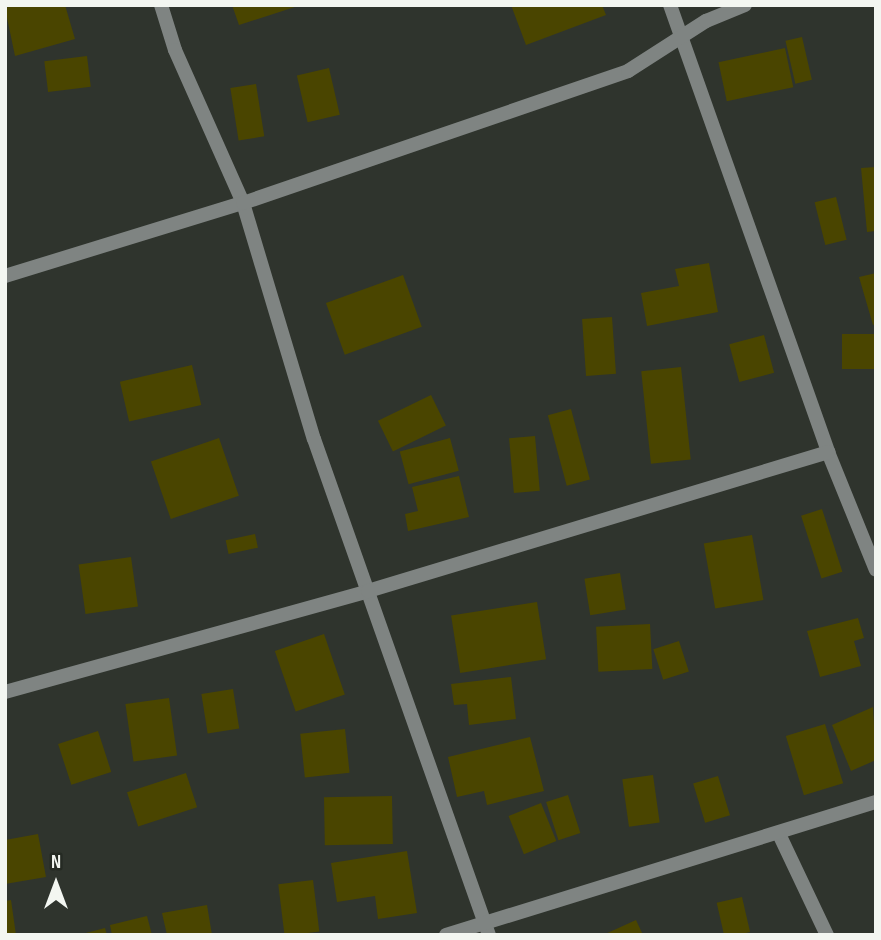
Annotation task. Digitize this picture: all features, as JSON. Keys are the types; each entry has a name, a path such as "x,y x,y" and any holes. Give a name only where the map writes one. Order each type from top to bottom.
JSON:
{"street":[{"path":"161,5 175,50 243,203 314,439 487,929"},
{"path":"670,5 828,452 876,570"},
{"path":"5,276 243,203 628,71 681,37 745,5"},
{"path":"5,692 368,590 828,452"},
{"path":"446,935 487,929 876,802"},
{"path":"779,834 827,935"}],"building":[{"path":"15,5 65,5 75,39 15,56 5,8"},
{"path":"232,5 298,5 298,6 239,25"},
{"path":"511,5 602,5 606,15 526,45"},
{"path":"802,37 812,80 795,84 785,41"},
{"path":"785,48 793,87 727,101 718,62"},
{"path":"87,56 91,87 48,92 44,61"},
{"path":"329,68 340,115 308,122 297,75"},
{"path":"256,84 264,136 239,140 230,88"},
{"path":"876,167 876,231 867,232 861,168"},
{"path":"836,197 847,240 825,245 815,202"},
{"path":"709,263 718,312 647,326 641,293 679,286 675,269"},
{"path":"876,273 876,324 873,325 859,277"},
{"path":"403,275 422,327 345,355 326,303"},
{"path":"612,317 616,374 586,376 582,319"},
{"path":"842,334 876,334 876,369 842,369"},
{"path":"764,335 774,373 739,382 729,344"},
{"path":"192,365 201,405 129,422 120,382"},
{"path":"681,367 691,459 651,464 641,371"},
{"path":"431,395 446,426 393,451 378,421"},
{"path":"571,409 590,480 567,486 548,415"},
{"path":"535,436 540,491 514,493 509,438"},
{"path":"219,438 239,496 171,519 151,461"},
{"path":"450,438 459,471 409,484 400,451"},
{"path":"459,476 469,517 408,531 405,514 418,511 412,487"},
{"path":"822,509 842,572 821,579 801,516"},
{"path":"255,534 258,548 229,554 226,540"},
{"path":"752,535 763,600 715,609 704,544"},
{"path":"131,557 138,607 85,614 79,564"},
{"path":"620,573 626,610 590,615 584,579"},
{"path":"537,602 546,659 460,673 451,616"},
{"path":"858,618 864,638 854,641 861,666 820,677 807,631"},
{"path":"650,624 652,669 598,672 596,627"},
{"path":"324,634 345,695 296,711 275,651"},
{"path":"679,641 689,671 663,680 653,649"},
{"path":"511,677 516,719 469,725 467,704 454,705 451,684"},
{"path":"233,689 239,729 208,734 201,694"},
{"path":"169,698 177,755 134,762 125,704"},
{"path":"873,707 876,760 851,771 832,725"},
{"path":"825,724 843,783 804,795 786,736"},
{"path":"345,729 350,773 305,777 300,734"},
{"path":"98,731 111,772 71,785 58,744"},
{"path":"530,737 544,791 487,805 484,791 457,797 448,757"},
{"path":"186,773 197,807 138,826 127,792"},
{"path":"653,775 660,823 629,827 622,779"},
{"path":"718,776 730,815 705,823 693,784"},
{"path":"568,795 580,833 558,840 546,802"},
{"path":"392,796 393,844 325,845 324,797"},
{"path":"541,803 556,841 524,854 509,816"},
{"path":"38,834 46,877 5,884 5,840"},
{"path":"407,851 417,913 378,919 375,896 337,902 331,863"},
{"path":"313,880 319,932 284,935 278,884"},
{"path":"742,897 750,932 724,935 717,903"},
{"path":"11,900 16,935 5,935 5,901"},
{"path":"207,905 212,935 167,935 162,913"},
{"path":"147,916 152,935 112,935 110,925"},
{"path":"636,920 643,935 603,935"},
{"path":"105,928 107,935 82,934"}]}
